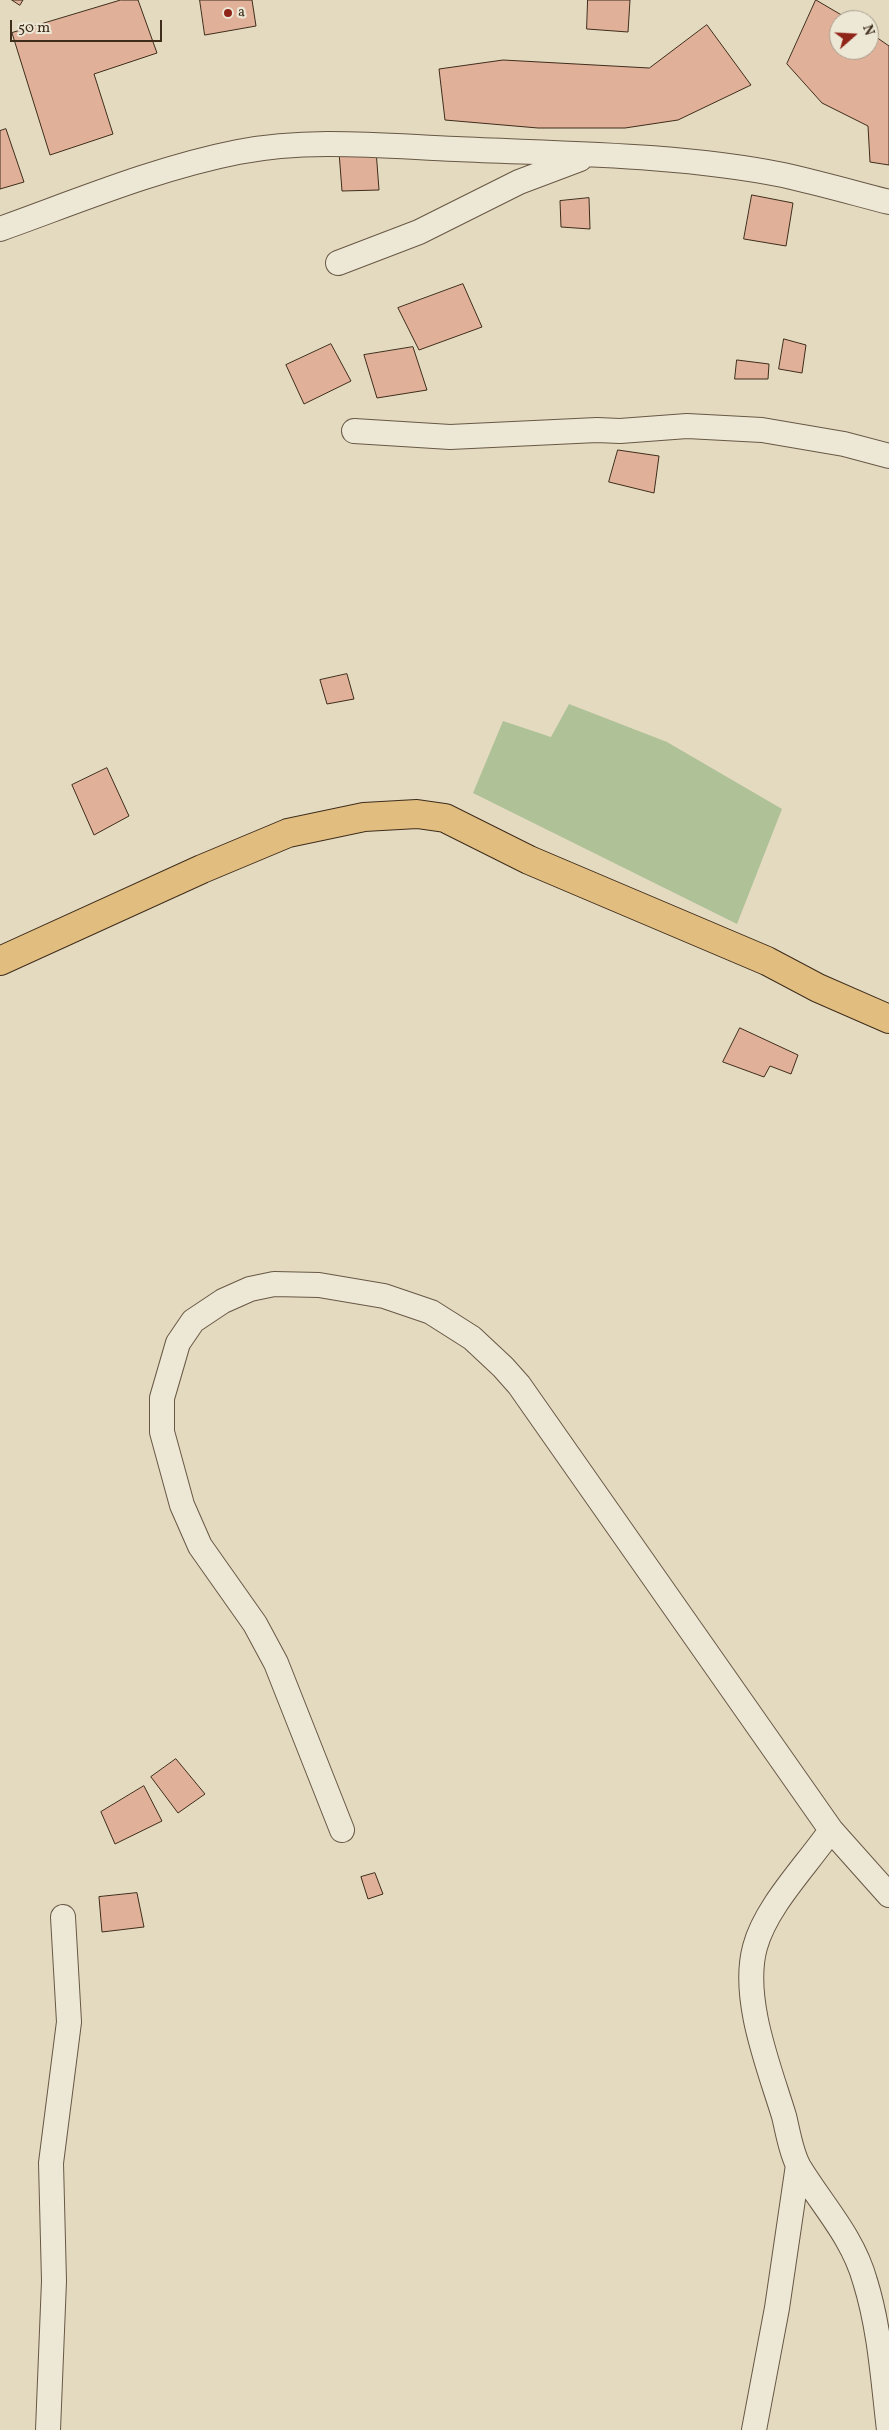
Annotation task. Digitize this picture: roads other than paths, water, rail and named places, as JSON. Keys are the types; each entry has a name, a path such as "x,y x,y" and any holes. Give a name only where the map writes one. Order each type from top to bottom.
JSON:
{"main road":[{"path":"0,961 202,868 288,832 364,818 417,814 445,818 529,860 767,961 818,988 889,1019"}],"street":[{"path":"0,229 143,179 238,152 282,146 346,144 592,155 711,165 782,175 889,202"},
{"path":"338,263 419,232 518,182 592,155"},
{"path":"354,431 450,437 588,430 620,431 687,426 762,430 844,444 889,456"},
{"path":"342,1830 276,1663 255,1624 200,1546 182,1505 162,1432 162,1398 164,1390 178,1343 193,1321 223,1301 250,1289 274,1284 319,1285 384,1296 406,1302 445,1321 472,1338 489,1352 519,1384 830,1830 889,1895"},
{"path":"830,1830 768,1919 755,1947 752,1967 752,1988 755,2013 798,2165 841,2227 866,2280 882,2361 889,2430"},
{"path":"48,2430 54,2282 50,2163 69,2022 62,1917"},
{"path":"754,2430 777,2308 798,2165"}],"place":[{"name":"a","path":"228,13"}]}
